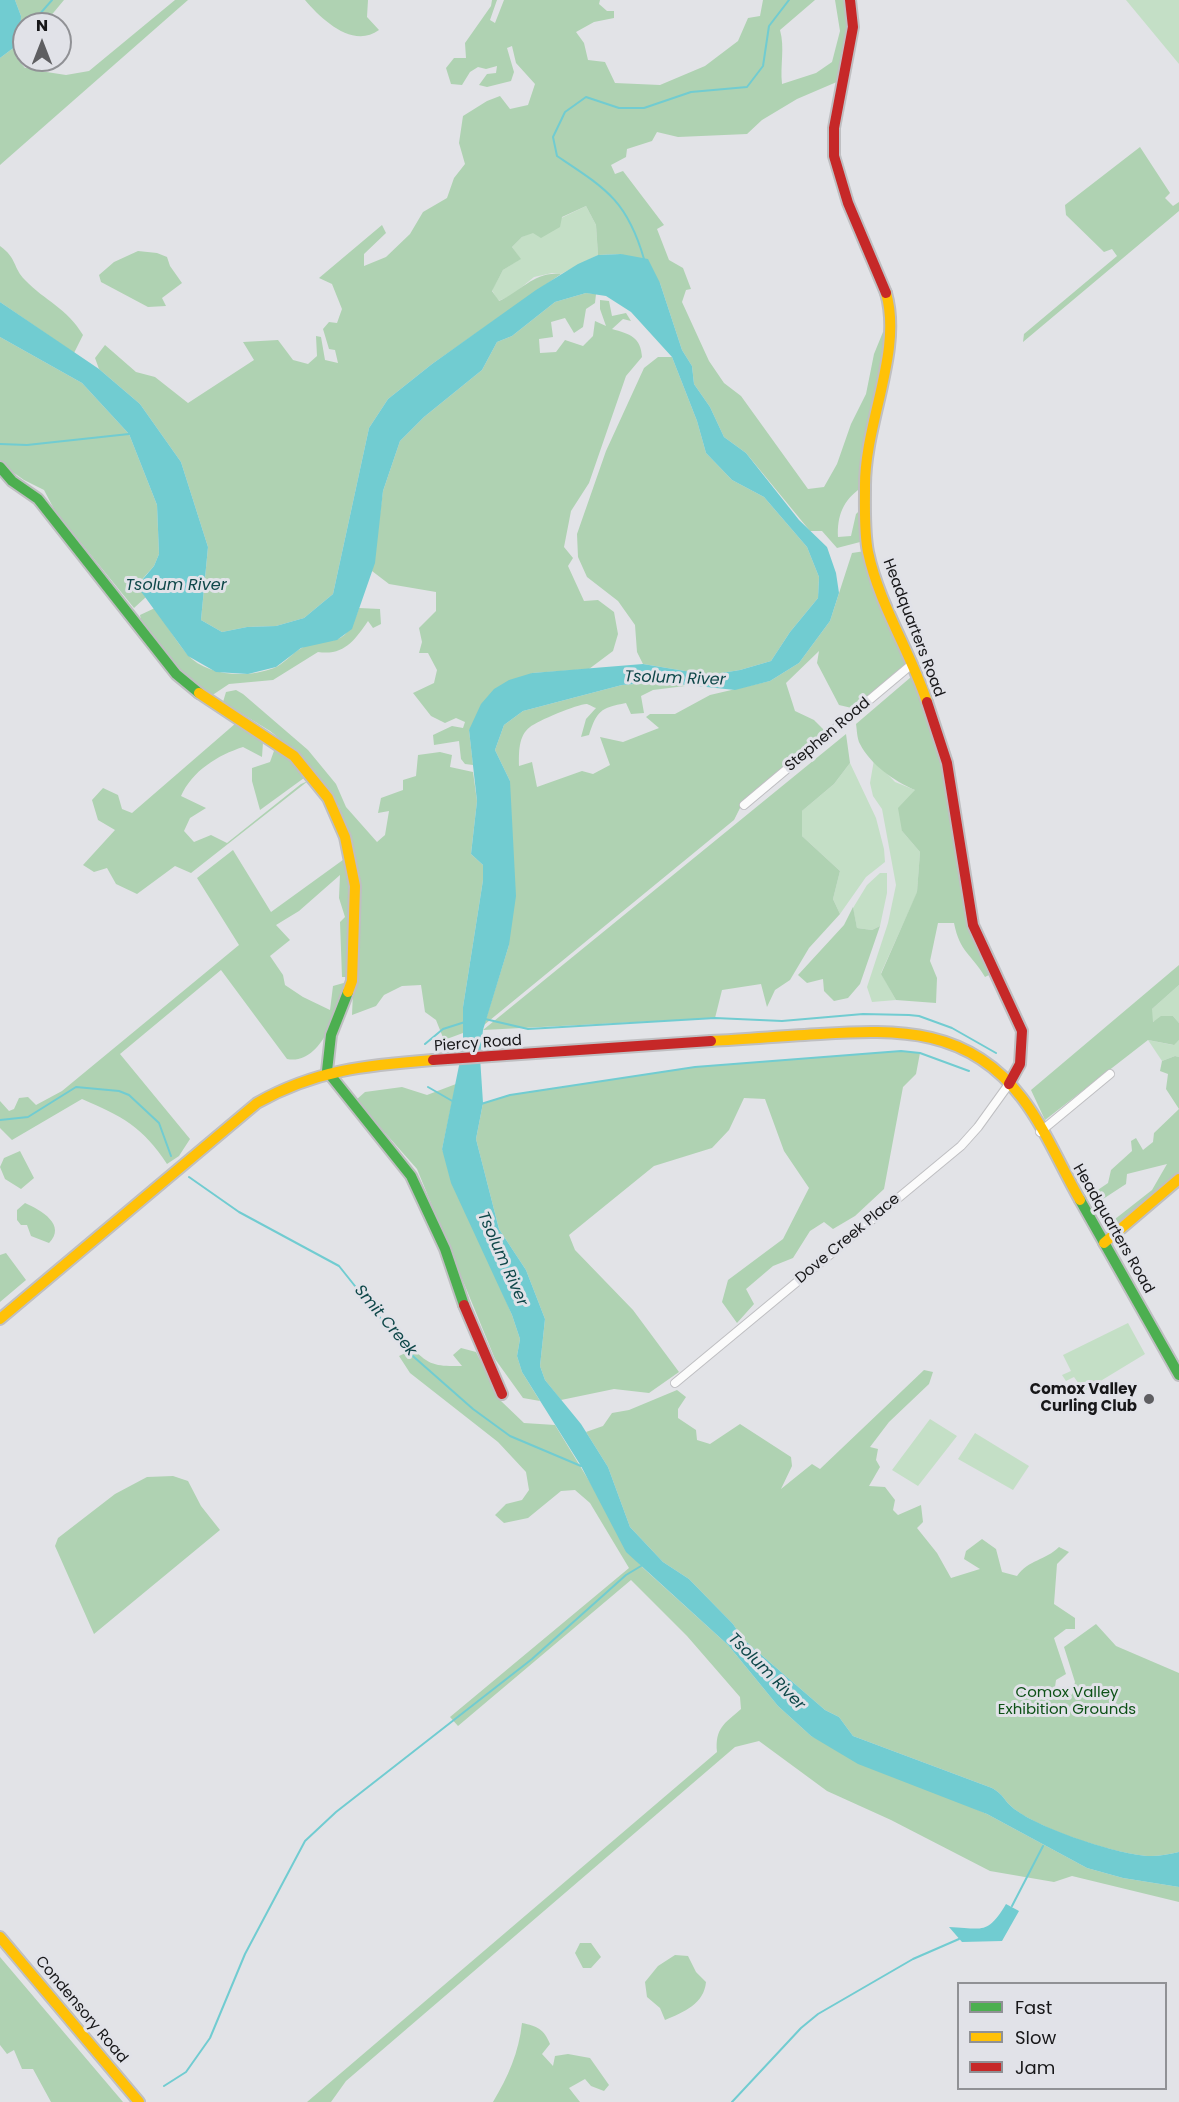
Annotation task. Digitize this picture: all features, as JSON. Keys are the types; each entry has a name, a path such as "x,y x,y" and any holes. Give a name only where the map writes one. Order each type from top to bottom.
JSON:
{"street":[{"name":"Headquarters Road","path":"850,0 854,27 834,128 834,156 848,203 886,294 892,317 892,333 873,417 867,462 864,508 866,535 873,570 911,665 917,673 947,763 973,925 1022,1031 1020,1064 1009,1084"},
{"path":"0,467 12,481 38,499 176,674 196,691 294,756 328,798 345,837 353,866 355,895 352,981 331,1035 327,1071 411,1176 445,1249 467,1315 502,1394"},
{"name":"Stephen Road","path":"744,806 911,665"},
{"name":"Piercy Road","path":"0,1319 257,1103 304,1078 327,1071 853,1032 900,1031 921,1032 946,1039 984,1061 1022,1098"},
{"path":"1040,1132 1110,1074"},
{"name":"Dove Creek Place","path":"675,1383 960,1146 978,1127 1009,1084"},
{"name":"Headquarters Road","path":"1022,1098 1179,1375"},
{"path":"1104,1243 1179,1179"},
{"name":"Condensory Road","path":"0,1937 139,2102"}],"green space":[{"path":"15,0 64,0 54,12 20,12"},
{"path":"175,0 188,0 0,165 0,58 12,49 12,72 46,72 66,75 89,71"},
{"path":"305,0 368,0 367,17 379,30 369,35 359,36 339,30 320,16"},
{"path":"492,0 497,0 490,20 495,23 504,0 600,0 599,4 607,11 614,11 614,18 594,22 576,32 584,43 588,60 605,62 615,83 660,85 705,66 738,41 748,18 760,16 763,0 815,0 780,30 782,84 816,73 832,62 840,31 835,0 845,0 848,31 839,81 797,99 762,120 747,134 678,137 657,132 652,141 627,149 626,157 611,165 615,174 623,171 664,225 657,229 669,260 683,268 691,289 686,290 682,302 709,361 724,383 741,396 808,489 824,487 837,464 851,424 866,394 874,354 883,332 887,334 861,488 842,509 839,522 838,537 851,536 856,514 861,509 864,541 837,548 822,531 810,531 746,453 724,437 710,407 694,384 692,366 682,350 660,283 621,254 598,255 596,225 586,206 562,217 560,227 541,238 533,233 522,237 512,247 521,259 503,270 492,291 499,301 536,279 561,274 432,364 388,399 369,428 333,594 304,618 276,626 247,627 222,632 201,620 208,547 181,462 140,404 99,369 95,358 105,345 136,372 155,377 188,403 254,360 243,342 278,340 293,360 308,364 317,356 316,336 321,337 325,360 338,363 335,350 329,349 323,329 329,322 337,323 342,309 332,284 319,278 382,225 386,233 364,254 364,266 386,257 410,234 423,212 447,198 454,178 465,164 459,143 463,116 500,96 510,109 528,105 535,84 516,63 512,46 507,48 514,72 511,81 487,87 479,85 487,74 496,73 497,66 486,69 478,67 470,72 462,85 451,84 446,68 454,58 466,58 465,43 491,6"},
{"path":"1126,0 1179,0 1179,64"},
{"path":"1140,147 1170,193 1165,198 1173,206 1179,202 1179,211 1023,342 1024,334 1117,256 1112,249 1104,252 1066,215 1065,205"},
{"path":"586,206 596,225 598,255 561,274 552,273 534,277 511,296 498,301 492,290 503,270 520,259 512,247 522,237"},
{"path":"0,246 12,259 25,280 63,311 77,326 83,335 74,353 0,302"},
{"path":"138,251 157,253 167,257 170,266 182,283 162,298 166,306 148,307 101,282 99,275 114,262"},
{"path":"586,293 596,294 595,303 586,309 583,327 574,333 565,318 551,322 553,337 539,339 540,353 556,352 565,340 583,346 593,336 595,321 606,326 600,309 600,300 609,301 612,316 626,313 631,321 623,319 612,329 633,337 641,350 642,357 626,376 589,483 571,511 564,547 573,558 568,566 584,601 598,600 614,612 618,634 613,651 589,669 532,673 469,730 473,765 465,764 461,759 459,741 434,745 433,735 452,726 463,728 465,722 456,718 445,723 431,716 413,693 434,683 437,670 428,653 419,653 422,642 419,628 436,611 436,592 389,584 372,571 383,491 400,441 424,417 482,370 497,342 512,336 555,302"},
{"path":"0,337 82,383 129,434 157,505 159,554 154,566 137,585 146,597 134,608 55,511 44,490 24,480 0,463"},
{"path":"658,357 672,357 697,421 706,453 732,480 764,497 807,547 819,577 818,598 790,632 771,661 740,670 709,675 643,664 637,652 635,625 618,601 587,577 578,557 577,534 606,451 644,368"},
{"path":"865,551 880,601 906,665 856,709 839,705 817,663 819,651 786,683 795,711 814,720 825,731 741,806 734,820 484,1025 509,945 510,781 495,750 504,725 523,711 622,685 659,682 685,686 653,690 641,696 644,713 631,714 626,703 605,709 597,716 589,735 581,737 586,719 596,708 583,704 541,721 530,727 523,735 519,766 532,762 537,787 582,771 593,774 610,765 600,737 623,742 659,728 646,717 650,714 675,714 710,695 770,681 799,663 830,621 852,553"},
{"path":"155,608 183,649 195,662 216,671 240,674 274,668 300,649 341,637 353,623 359,608 380,609 381,624 373,628 368,621 353,640 342,649 327,653 318,652 273,680 229,684 211,696 173,667 141,620 140,615"},
{"path":"911,677 944,754 957,867 963,894 991,974 985,977 966,952 959,941 954,923 938,923 930,961 937,978 936,1003 896,1000 881,974 917,892 920,852 902,831 898,808 915,790 891,777 870,759 859,742 856,724"},
{"path":"236,690 308,750 336,784 346,807 377,842 385,835 389,811 378,813 381,798 403,790 403,780 416,776 418,755 440,752 452,755 450,767 473,772 477,801 471,854 483,865 483,880 463,1007 463,1033 444,1040 436,1020 425,1012 421,985 402,986 384,995 376,1006 352,1015 353,992 358,979 360,877 339,806 301,756 270,731 223,702 226,692"},
{"path":"236,723 263,742 262,757 243,747 215,759 192,779 181,796 206,808 190,818 184,831 194,842 211,835 227,843 301,784 308,781 191,873 175,866 137,894 116,884 107,868 94,872 83,865 115,830 98,820 92,800 103,788 118,795 122,809 132,813"},
{"path":"846,734 850,763 834,784 802,811 802,836 840,871 833,899 840,914 809,948 790,980 775,990 767,1007 761,984 722,990 715,1018 483,1030"},
{"path":"275,748 287,755 304,778 260,810 252,781 252,768 270,762"},
{"path":"874,760 895,782 915,790 902,831 920,852 917,893 881,973 896,1000 872,1002 867,987 888,923 896,885 882,809 873,796 870,783"},
{"path":"850,763 876,818 885,862 866,877 840,914 833,899 840,871 802,836 802,811 834,784"},
{"path":"233,850 271,912 347,857 352,869 349,977 342,977 340,922 345,917 339,898 340,875 299,911 276,925 290,940 270,956 283,975 285,985 330,1010 333,986 347,982 333,1020 319,1045 310,1054 299,1059 287,1059 221,970 120,1054 190,1139 179,1156 167,1164 149,1141 130,1124 109,1111 82,1099 12,1140 0,1128 0,1101 9,1111 14,1109 19,1098 28,1097 36,1105 62,1091 239,945 197,878"},
{"path":"880,873 887,873 887,893 880,926 872,930 857,928 853,908 867,885"},
{"path":"853,907 857,928 872,930 880,926 860,984 848,998 834,1001 824,991 823,979 807,983 798,975 844,925"},
{"path":"1179,965 1179,985 1152,1009 1153,1022 1161,1016 1173,1016 1179,1023 1179,1040 1174,1045 1148,1040 1045,1120 1031,1090"},
{"path":"1179,985 1179,1023 1173,1016 1152,1022 1152,1009"},
{"path":"1148,1040 1173,1045 1179,1040 1179,1057 1175,1056 1162,1061"},
{"path":"901,1051 920,1053 916,1074 903,1087 884,1189 855,1216 833,1229 824,1222 810,1231 793,1258 773,1266 746,1289 754,1304 737,1323 722,1302 728,1280 783,1239 809,1188 784,1151 765,1099 744,1098 729,1130 712,1148 654,1166 569,1235 575,1250 633,1310 679,1372 649,1393 614,1389 561,1400 545,1380 540,1366 545,1319 526,1270 499,1229 476,1139 483,1103 510,1095 695,1067"},
{"path":"1175,1056 1179,1057 1179,1109 1166,1089 1168,1074 1160,1071 1162,1061"},
{"path":"456,1084 442,1149 512,1315 520,1339 517,1356 522,1372 540,1401 523,1398 495,1359 417,1169 356,1100 365,1092 402,1087 427,1095"},
{"path":"1179,1109 1179,1172 1117,1224 1110,1223 1152,1190 1167,1164 1127,1174 1126,1184 1103,1199 1111,1213 1101,1219 1089,1196 1108,1183 1111,1170 1132,1151 1131,1141 1136,1138 1143,1150 1153,1142 1154,1133"},
{"path":"20,1151 34,1178 21,1189 5,1179 0,1167 4,1158"},
{"path":"25,1203 44,1214 54,1224 54,1236 49,1243 31,1236 27,1225 21,1225 17,1220 17,1210"},
{"path":"6,1253 26,1280 0,1302 0,1255"},
{"path":"1128,1323 1145,1354 1084,1391 1074,1377 1066,1381 1062,1375 1071,1371 1063,1355"},
{"path":"461,1348 476,1352 501,1401 524,1423 555,1425 641,1566 728,1645 778,1706 811,1736 987,1814 1087,1868 1123,1878 1179,1887 1179,1902 1072,1876 1054,1882 990,1871 891,1820 827,1791 759,1741 735,1747 346,2081 331,2102 307,2102 717,1752 719,1732 725,1723 741,1709 740,1697 687,1636 631,1580 458,1726 450,1717 629,1568 590,1503 575,1490 561,1491 528,1518 504,1523 495,1515 506,1504 522,1500 529,1490 526,1472 498,1442 410,1373 399,1356 414,1349 419,1355 435,1364 462,1366 453,1355"},
{"name":"Comox Valley Exhibition Grounds","path":"924,1370 933,1372 929,1384 889,1422 870,1447 878,1449 876,1460 880,1467 869,1486 885,1487 895,1500 893,1510 898,1515 921,1505 923,1522 917,1528 937,1553 951,1578 980,1569 964,1559 966,1551 982,1539 996,1549 1002,1572 1017,1576 1026,1567 1059,1547 1069,1552 1057,1564 1054,1604 1075,1618 1075,1629 1066,1629 1054,1638 1066,1674 1056,1680 1055,1687 1072,1695 1075,1682 1064,1647 1096,1624 1116,1646 1179,1673 1179,1852 1154,1856 1137,1855 1099,1846 1058,1832 1023,1815 992,1788 853,1736 839,1717 825,1710 743,1639 733,1624 689,1579 663,1562 630,1527 608,1467 586,1432 603,1426 612,1413 629,1410 677,1390 686,1397 678,1409 678,1418 696,1430 697,1440 710,1444 740,1424 791,1457 792,1466 781,1489 812,1464 820,1469"},
{"path":"930,1419 957,1436 918,1486 892,1470"},
{"path":"975,1433 1029,1466 1013,1490 958,1459"},
{"path":"173,1476 188,1481 201,1506 220,1530 94,1634 55,1546 58,1538 115,1494 147,1477"},
{"path":"580,1943 591,1943 601,1957 591,1968 583,1968 575,1953"},
{"path":"675,1955 688,1956 696,1972 706,1982 697,2002 665,2020 660,2008 647,1997 645,1982 658,1966"},
{"path":"0,1957 123,2102 51,2102 33,2069 22,2069 14,2050 7,2054 0,2045"},
{"path":"522,2023 536,2027 545,2035 550,2044 542,2054 553,2066 555,2056 568,2054 590,2058 609,2085 604,2091 591,2086 585,2079 569,2088 580,2102 493,2102 512,2064"}],"water":[{"path":"0,0 15,0 20,12 12,12 12,49 0,58"},
{"name":"Tsolum River","path":"621,254 648,259 660,283 682,350 692,366 694,384 710,407 724,437 746,453 799,520 827,547 836,573 839,593 830,621 799,663 770,681 735,690 659,682 622,685 523,711 504,725 495,750 510,781 516,896 509,945 483,1030 480,1057 483,1103 476,1139 499,1229 526,1270 545,1319 540,1366 545,1380 581,1424 608,1467 630,1527 663,1562 689,1579 733,1624 743,1639 825,1710 839,1717 853,1736 992,1788 1023,1815 1078,1839 1137,1855 1154,1856 1179,1852 1179,1887 1123,1878 1087,1868 987,1814 858,1764 811,1736 778,1706 728,1645 626,1552 581,1466 522,1372 517,1356 520,1339 512,1315 451,1183 442,1149 463,1046 463,1007 483,880 483,865 471,854 477,801 469,730 481,704 494,689 509,680 532,673 643,664 709,675 740,670 771,661 790,632 818,598 819,577 807,547 764,497 732,480 706,453 697,421 672,357 631,312 606,296 586,293 555,302 512,336 497,342 482,370 424,417 400,441 383,491 375,563 352,629 337,640 301,648 276,667 248,674 216,672 188,656 137,586 154,566 159,554 157,505 129,434 82,383 0,337 0,302 99,369 140,404 181,462 208,547 201,620 222,632 247,627 276,626 304,618 333,594 369,428 388,399 432,364 536,290 578,264 598,255"},
{"path":"1006,1904 1019,1911 1002,1941 962,1942 949,1927 977,1929 988,1926"}],"waterway":[{"path":"42,12 52,0"},
{"path":"644,259 630,223 612,197 557,156 553,137 565,112 586,97 619,108 644,108 691,92 747,87 763,66 769,26 789,0"},
{"path":"0,444 27,445 129,434"},
{"path":"485,1019 528,1029 715,1018 782,1021 863,1014 909,1015 919,1016 952,1028 996,1053"},
{"path":"425,1044 443,1029 465,1022"},
{"path":"481,1104 510,1095 695,1067 901,1051 920,1053 969,1071"},
{"name":"Smit Creek","path":"0,1120 28,1117 76,1087 119,1091 129,1095 159,1123 171,1156"},
{"path":"428,1087 454,1102"},
{"name":"Smit Creek","path":"189,1177 239,1212 339,1266 406,1350 473,1409 510,1436 581,1466"},
{"path":"164,2086 186,2072 210,2038 245,1954 305,1841 336,1812 532,1659 626,1575 641,1566"},
{"path":"1012,1906 1043,1846"},
{"path":"732,2102 801,2028 818,2014 913,1959 959,1939"}],"traffic: fast":[{"path":"0,467 12,481 38,499 176,674 199,693"},
{"path":"348,992 331,1035 327,1071 411,1176 445,1249 464,1305"},
{"path":"1080,1200 1179,1375"}],"traffic: slow":[{"path":"886,293 890,316 890,339 866,464 866,536 868,552 879,590 927,702"},
{"path":"199,693 294,756 328,798 345,837 355,886 352,981 348,992"},
{"path":"711,1041 877,1032 931,1038 956,1046 979,1058 1001,1075 1022,1098 1080,1200"},
{"path":"0,1319 257,1103 321,1076 364,1067 433,1060"},
{"path":"1104,1243 1179,1179"},
{"path":"0,1937 139,2102"}],"traffic: jam":[{"path":"850,0 853,27 834,128 834,156 848,203 886,293"},
{"path":"927,702 947,763 973,925 1022,1031 1020,1064 1009,1084"},
{"path":"433,1060 711,1041"},
{"path":"464,1305 502,1394"}],"place":[{"name":"Comox Valley Curling Club","path":"1149,1399"}]}
